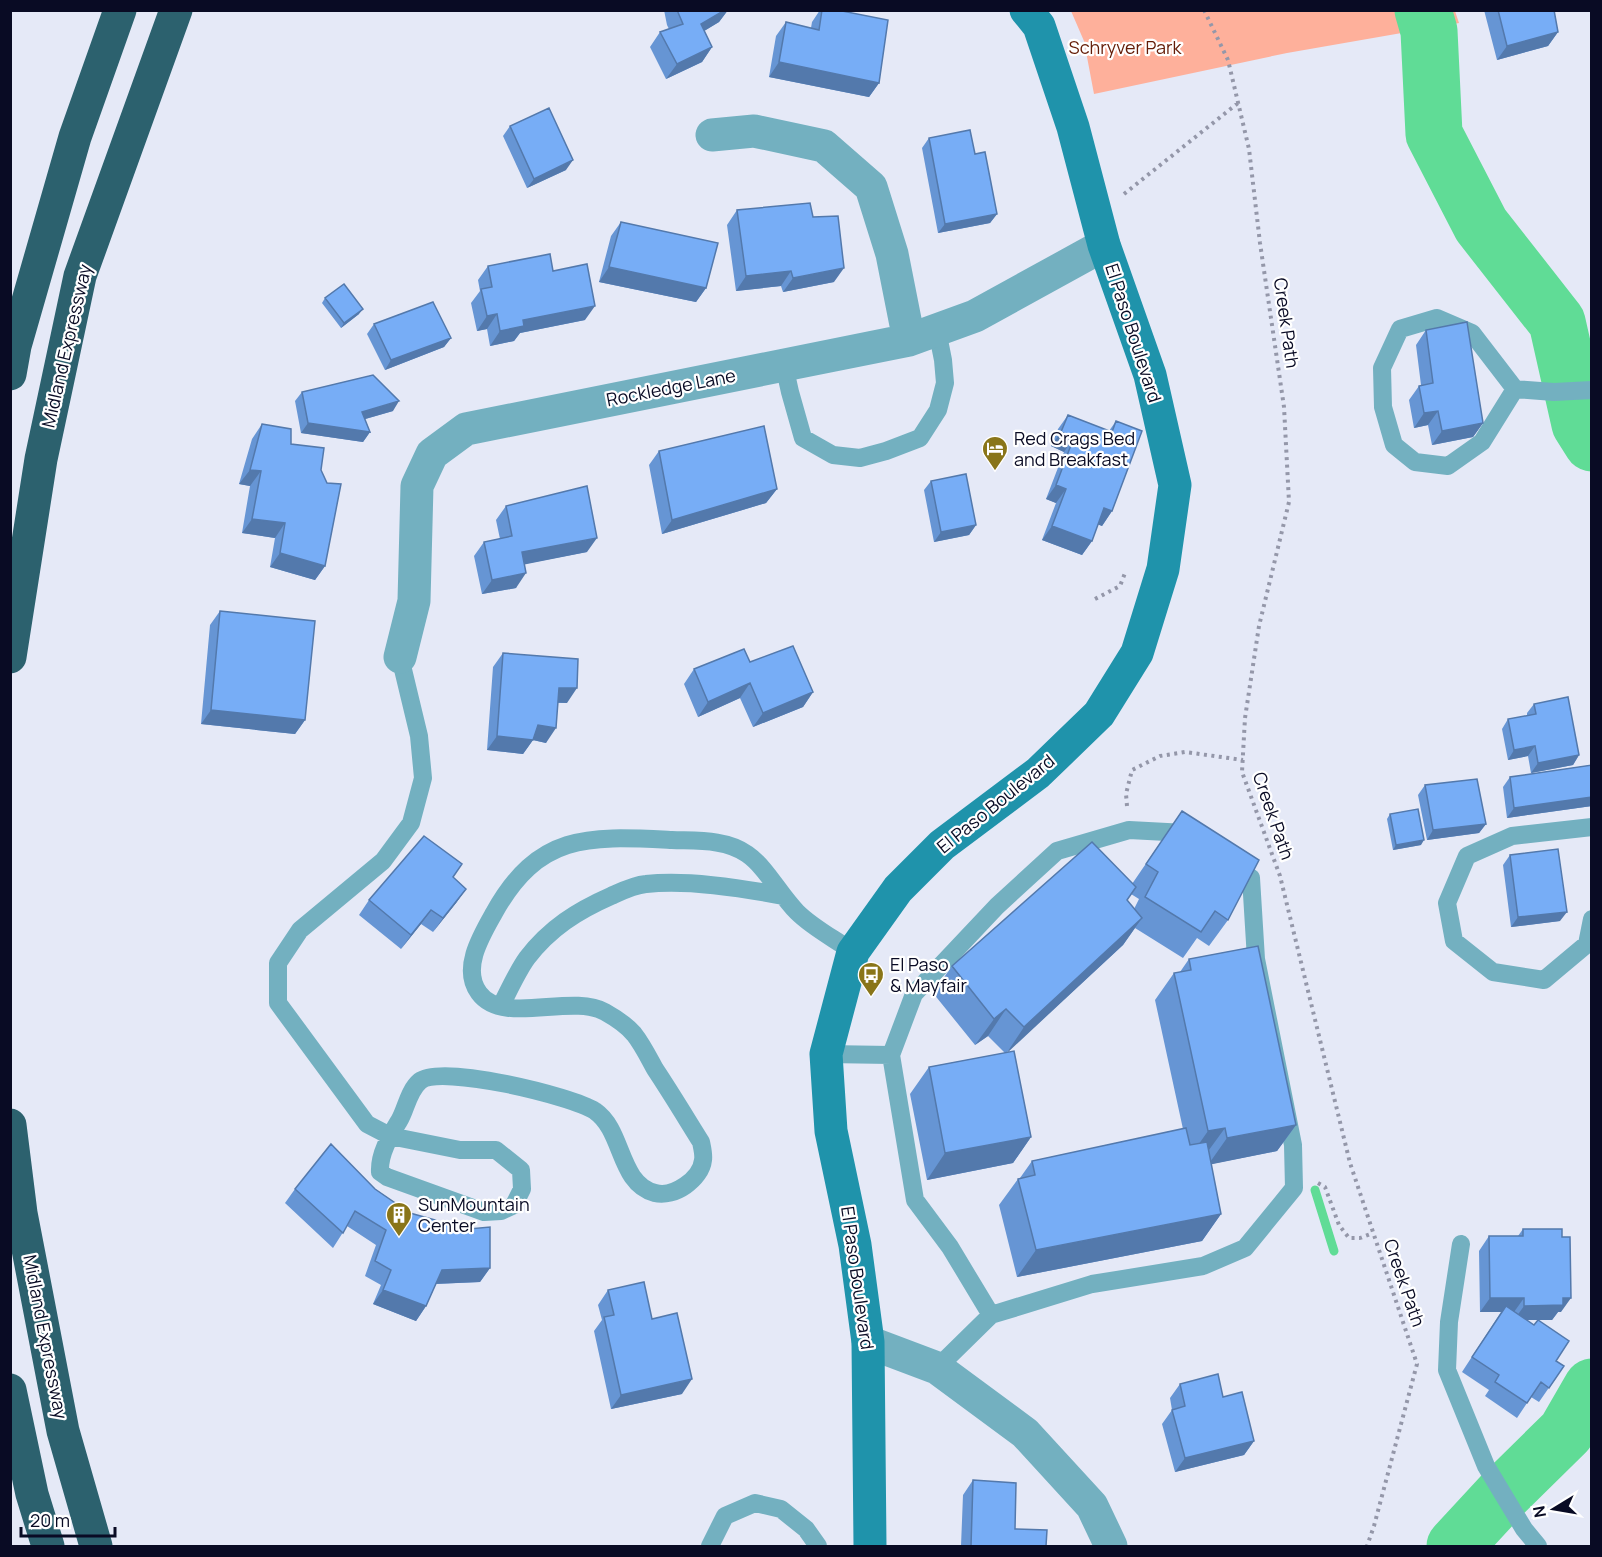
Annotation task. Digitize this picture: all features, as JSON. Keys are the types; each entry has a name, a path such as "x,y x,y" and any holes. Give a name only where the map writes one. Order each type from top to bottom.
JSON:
{"highway":[{"path":"10,374 15,346 75,137 120,10"},
{"name":"Midland Expressway","path":"10,657 41,459 80,276 176,10"},
{"name":"Midland Expressway","path":"10,1125 21,1214 63,1431 96,1546"},
{"path":"10,1390 32,1494 48,1546"}],"street":[{"name":"El Paso Boulevard","path":"870,1546 868,1342 855,1245 831,1131 826,1054 853,952 897,889 942,845 1038,773 1098,714 1137,653 1163,569 1175,485 1150,375 1104,245 1073,127 1039,26 1026,10"},
{"path":"712,135 754,131 824,146 871,186 892,254 923,335"},
{"name":"Rockledge Lane","path":"400,657 414,601 417,486 432,454 466,429 923,335 975,316 1104,245"},
{"path":"868,1342 937,1368 1025,1433 1092,1506 1111,1546"}],"lane":[{"path":"1515,389 1482,442 1448,466 1415,462 1394,445 1383,407 1382,368 1400,329 1437,318 1472,333 1515,389 1554,392 1592,390"},
{"path":"784,365 803,438 833,455 860,458 886,452 920,438 938,410 945,383 943,360 923,335"},
{"path":"400,657 419,736 423,778 411,823 382,861 300,930 278,963 279,1002 367,1124 390,1136 460,1150 496,1150 521,1170 522,1189 514,1205 501,1211 484,1212 387,1177 380,1172 379,1162 390,1136 404,1114 413,1089 420,1080 447,1075 464,1076 564,1097 596,1112 607,1124 637,1183 656,1193 668,1194 679,1190 697,1174 704,1160 701,1142 634,1034 604,1011 576,1006 515,1008 501,1006 489,1004 478,993 472,978 472,962 481,936 504,896 530,865 564,845 595,838 618,837 726,844 747,854 798,914 853,952"},
{"path":"1592,827 1512,836 1467,856 1447,903 1454,941 1493,972 1544,980 1587,944 1592,920"},
{"path":"937,1368 991,1315 1092,1284 1203,1266 1245,1248 1294,1188 1293,1145 1256,959 1251,878 1186,833 1128,830 1058,851 997,906 914,994 891,1055 915,1200 950,1247 991,1315"},
{"path":"501,1006 526,959 549,932 585,907 628,889 646,884 684,884 743,888 783,896"},
{"path":"826,1054 891,1055"},
{"path":"1461,1244 1449,1322 1447,1370 1486,1466 1524,1529 1538,1546"},
{"path":"710,1546 725,1516 755,1503 781,1509 806,1529 818,1546"}],"path":[{"name":"Creek Path","path":"1204,10 1228,60 1249,149 1284,407 1289,502 1259,626 1245,718 1242,772 1280,876 1350,1163 1417,1364 1374,1526 1366,1546"},
{"path":"1094,208 1119,198 1238,103"},
{"path":"1095,599 1120,586 1127,569"},
{"path":"1128,830 1126,794 1132,770 1160,756 1185,752 1243,760"},
{"path":"1294,1170 1325,1187 1339,1225 1349,1238 1360,1238 1373,1233"}],"green space":[{"name":"Schryver Park","path":"1071,11 1455,11 1459,23 1287,53 1094,94 1084,41"}],"building":[{"path":"677,10 725,10 701,24 712,47 677,64 660,32 683,24"},
{"path":"822,10 837,10 888,20 879,83 779,62 786,22 819,30"},
{"path":"1498,10 1554,10 1558,32 1507,46"},
{"path":"549,108 573,160 534,179 510,126"},
{"path":"970,130 975,154 985,152 997,214 945,224 929,138"},
{"path":"810,203 813,217 838,216 844,268 793,278 791,271 746,276 737,210"},
{"path":"621,222 718,243 706,288 609,267"},
{"path":"550,254 553,271 587,264 595,306 523,320 524,326 500,331 497,314 487,316 481,289 492,287 488,266"},
{"path":"344,284 363,309 344,323 325,298"},
{"path":"433,302 451,338 391,360 374,324"},
{"path":"1467,322 1483,423 1442,431 1438,411 1424,413 1419,386 1433,383 1426,330"},
{"path":"373,375 399,401 362,412 370,432 308,423 302,392"},
{"path":"1068,415 1112,432 1116,421 1142,431 1112,511 1104,508 1092,541 1052,526 1066,489 1056,485 1074,437 1061,432"},
{"path":"262,424 291,429 291,444 324,448 321,470 327,483 341,484 325,566 280,553 285,523 252,519 261,471 250,470"},
{"path":"764,426 777,489 672,520 659,451"},
{"path":"966,474 976,525 941,532 931,481"},
{"path":"587,486 597,538 522,552 526,573 492,580 484,542 512,536 506,506"},
{"path":"220,611 315,621 305,720 211,710"},
{"path":"793,646 813,692 763,713 750,683 708,702 694,669 744,649 750,662"},
{"path":"503,653 578,659 577,688 559,688 556,728 538,725 533,740 497,736"},
{"path":"1568,697 1579,755 1538,763 1535,746 1514,750 1508,719 1536,714 1534,704"},
{"path":"1592,765 1592,797 1514,808 1510,777"},
{"path":"1477,779 1486,824 1433,830 1425,785"},
{"path":"1418,809 1424,840 1396,845 1390,814"},
{"path":"1182,811 1259,860 1228,920 1215,911 1201,932 1145,897 1158,872 1146,864"},
{"path":"424,836 462,864 453,877 466,889 443,918 431,910 411,935 369,900"},
{"path":"1092,842 1136,887 1127,900 1142,918 1024,1027 1006,1009 994,1019 952,966"},
{"path":"1558,849 1567,912 1518,917 1510,855"},
{"path":"1258,946 1296,1125 1227,1138 1225,1128 1208,1131 1174,973 1191,970 1189,959"},
{"path":"1014,1051 1031,1137 945,1153 929,1067"},
{"path":"1186,1128 1190,1145 1207,1142 1221,1214 1036,1250 1018,1179 1035,1175 1032,1161"},
{"name":"SunMountain Center","path":"331,1144 375,1189 410,1213 458,1230 490,1227 490,1268 442,1270 426,1306 383,1290 391,1270 375,1261 386,1230 355,1211 343,1233 295,1189"},
{"path":"1523,1229 1562,1229 1562,1237 1570,1237 1571,1298 1563,1298 1563,1305 1524,1306 1524,1298 1490,1298 1489,1236 1523,1236"},
{"path":"644,1282 652,1319 677,1313 692,1379 621,1395 604,1317 614,1315 608,1290"},
{"path":"1506,1306 1534,1325 1538,1320 1569,1341 1556,1361 1564,1366 1549,1388 1541,1382 1527,1403 1495,1382 1499,1375 1472,1357"},
{"path":"1218,1374 1223,1397 1242,1392 1254,1441 1185,1458 1172,1410 1185,1406 1180,1384"},
{"path":"973,1480 1016,1483 1015,1529 1047,1530 1046,1546 971,1546"}],"waterway":[{"path":"1423,10 1429,31 1434,134 1481,225 1557,322 1580,424 1592,443"},
{"path":"1315,1190 1334,1251"},
{"path":"1455,1546 1503,1494 1566,1432 1592,1387"}],"place":[{"name":"Red Crags Bed and Breakfast","path":"995,472"},
{"name":"El Paso & Mayfair","path":"871,998"},
{"name":"SunMountain Center","path":"399,1238"}]}
